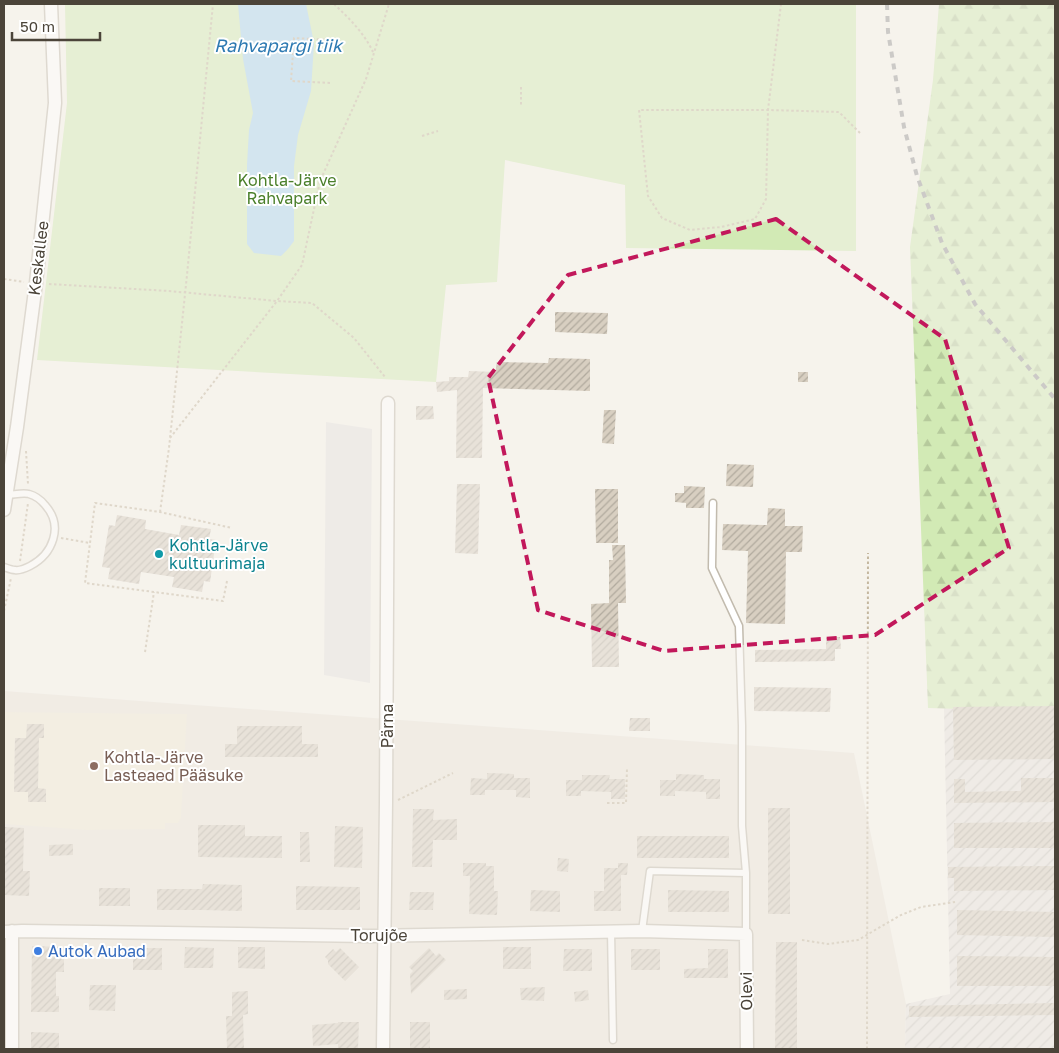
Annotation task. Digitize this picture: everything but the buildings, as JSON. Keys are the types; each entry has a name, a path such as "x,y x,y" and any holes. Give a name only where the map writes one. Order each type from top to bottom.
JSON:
{"street":[{"name":"Keskallee","path":"4,510 36,283 55,103 51,4"},
{"name":"Pärna","path":"383,1049 388,403"},
{"name":"Torujõe","path":"7,930 369,936 611,931 746,934"},
{"path":"7,930 12,1049"},
{"name":"Olevi","path":"746,934 747,1049"}],"lane":[{"path":"4,567 15,570 26,568 38,562 48,552 54,537 52,517 39,499 28,493 5,496"},
{"path":"713,503 712,568 739,626 742,826 746,873 746,934"},
{"path":"642,931 650,871 746,873"},
{"path":"611,931 613,1040"}],"path":[{"path":"160,512 186,292 213,4"},
{"path":"334,4 367,39 374,53"},
{"path":"170,438 277,301 302,265 320,181 366,79 388,4"},
{"path":"781,4 768,110 766,199 755,219 721,227 690,230 662,218 648,196 639,110 768,110 839,112 860,133"},
{"path":"330,83 291,81 294,38 332,40"},
{"path":"521,87 522,106"},
{"path":"422,136 438,131"},
{"path":"4,279 36,283 186,292 312,303 354,338 385,377"},
{"path":"4,611 11,577 21,559 28,507 26,450"},
{"path":"227,581 223,601 85,584 95,503 160,512 232,528"},
{"path":"54,537 90,543"},
{"path":"867,1049 868,552"},
{"path":"145,652 154,592"},
{"path":"607,804 626,803 627,768"},
{"path":"396,801 453,773"},
{"path":"802,940 828,944 858,940 900,914 921,907 955,902"}],"highlighted area":[{"path":"776,219 945,339 1009,548 875,635 664,651 538,610 488,378 568,275"}],"shaded area":[{"path":"326,422 372,429 370,683 324,675"},
{"path":"4,691 854,753 906,1004 905,1049 4,1049"},
{"path":"944,708 1055,712 1055,1049 905,1049 906,1004 950,994"},
{"name":"Kohtla-Järve Lasteaed Pääsuke","path":"4,712 187,714 181,818 178,823 165,823 165,829 86,830 4,824"}],"green space":[{"name":"Kohtla-Järve Rahvapark","path":"65,4 856,4 856,251 626,248 625,185 505,160 497,282 446,285 436,382 37,360 67,103"},
{"path":"939,4 1055,4 1055,712 928,708 910,247 933,80"},
{"path":"4,943 6,943 6,1049 4,1049"}],"water":[{"name":"Rahvapargi tiik","path":"238,4 306,4 314,43 311,91 298,135 294,166 294,241 281,256 254,253 247,244 247,165 249,130 253,113 243,59"}],"railway":[{"path":"887,4 888,32 904,127 917,176 942,243 975,304 1055,399"}],"place":[{"name":"Kohtla-Järve kultuurimaja","path":"159,554"},
{"name":"Kohtla-Järve Lasteaed Pääsuke","path":"94,766"},
{"name":"Autok Aubad","path":"38,951"}]}
